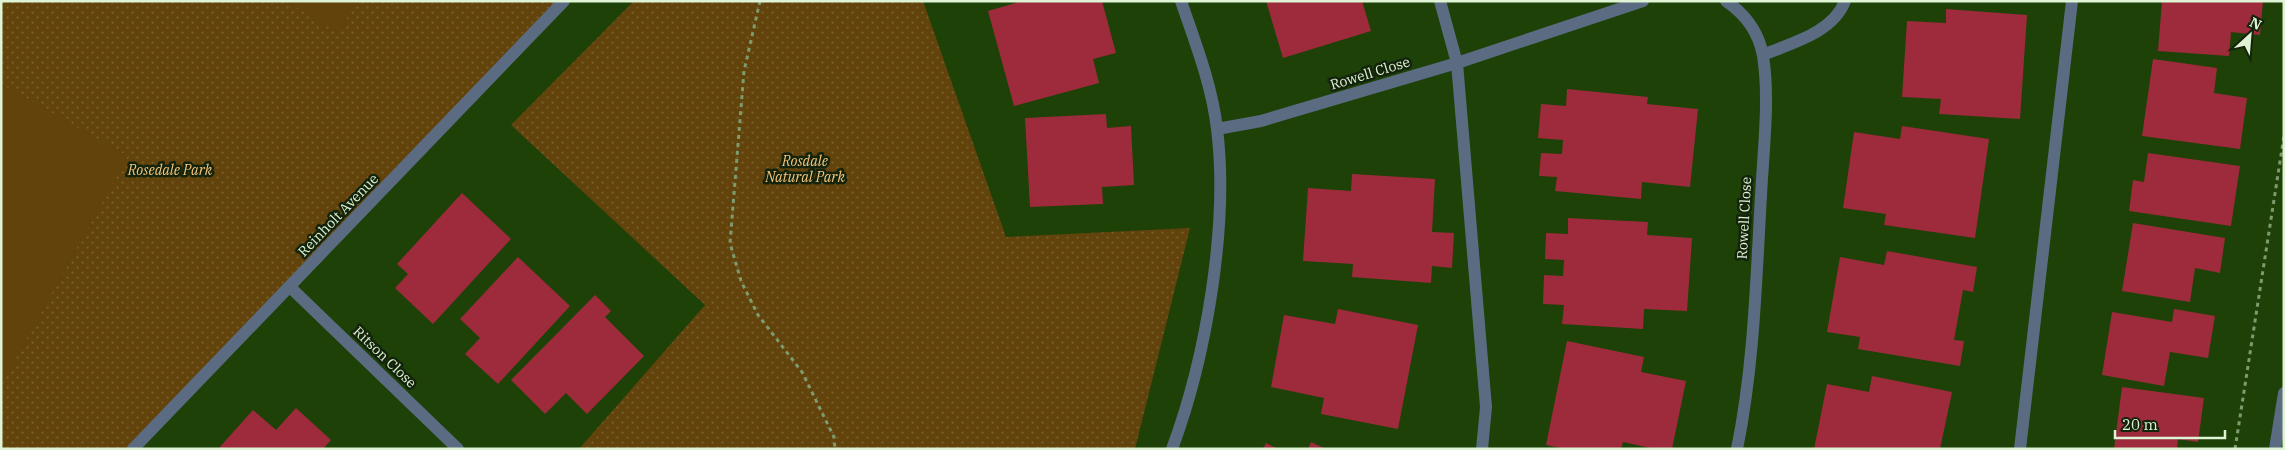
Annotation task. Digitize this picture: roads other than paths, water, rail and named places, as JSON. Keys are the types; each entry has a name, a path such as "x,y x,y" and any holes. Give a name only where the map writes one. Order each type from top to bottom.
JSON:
{"street":[{"name":"Reinholt Avenue","path":"133,449 564,1"},
{"path":"1172,449 1184,417 1198,360 1213,283 1220,187 1217,129 1200,56 1181,1"},
{"path":"1440,1 1457,63 1486,407 1482,449"},
{"name":"Rowell Close","path":"1217,129 1261,121 1457,63 1642,1"},
{"name":"Rowell Close","path":"1726,1 1740,11 1754,31 1763,56 1765,112 1754,329 1747,401 1737,449"},
{"path":"1763,56 1814,34 1830,23 1842,11 1845,1"},
{"path":"2020,449 2072,1"},
{"name":"Ritson Close","path":"290,286 458,449"},
{"path":"2275,449 2284,393"}],"park label":[{"name":"Rosedale Park","path":"170,170"},
{"name":"Rosdale Natural Park","path":"805,170"}]}
